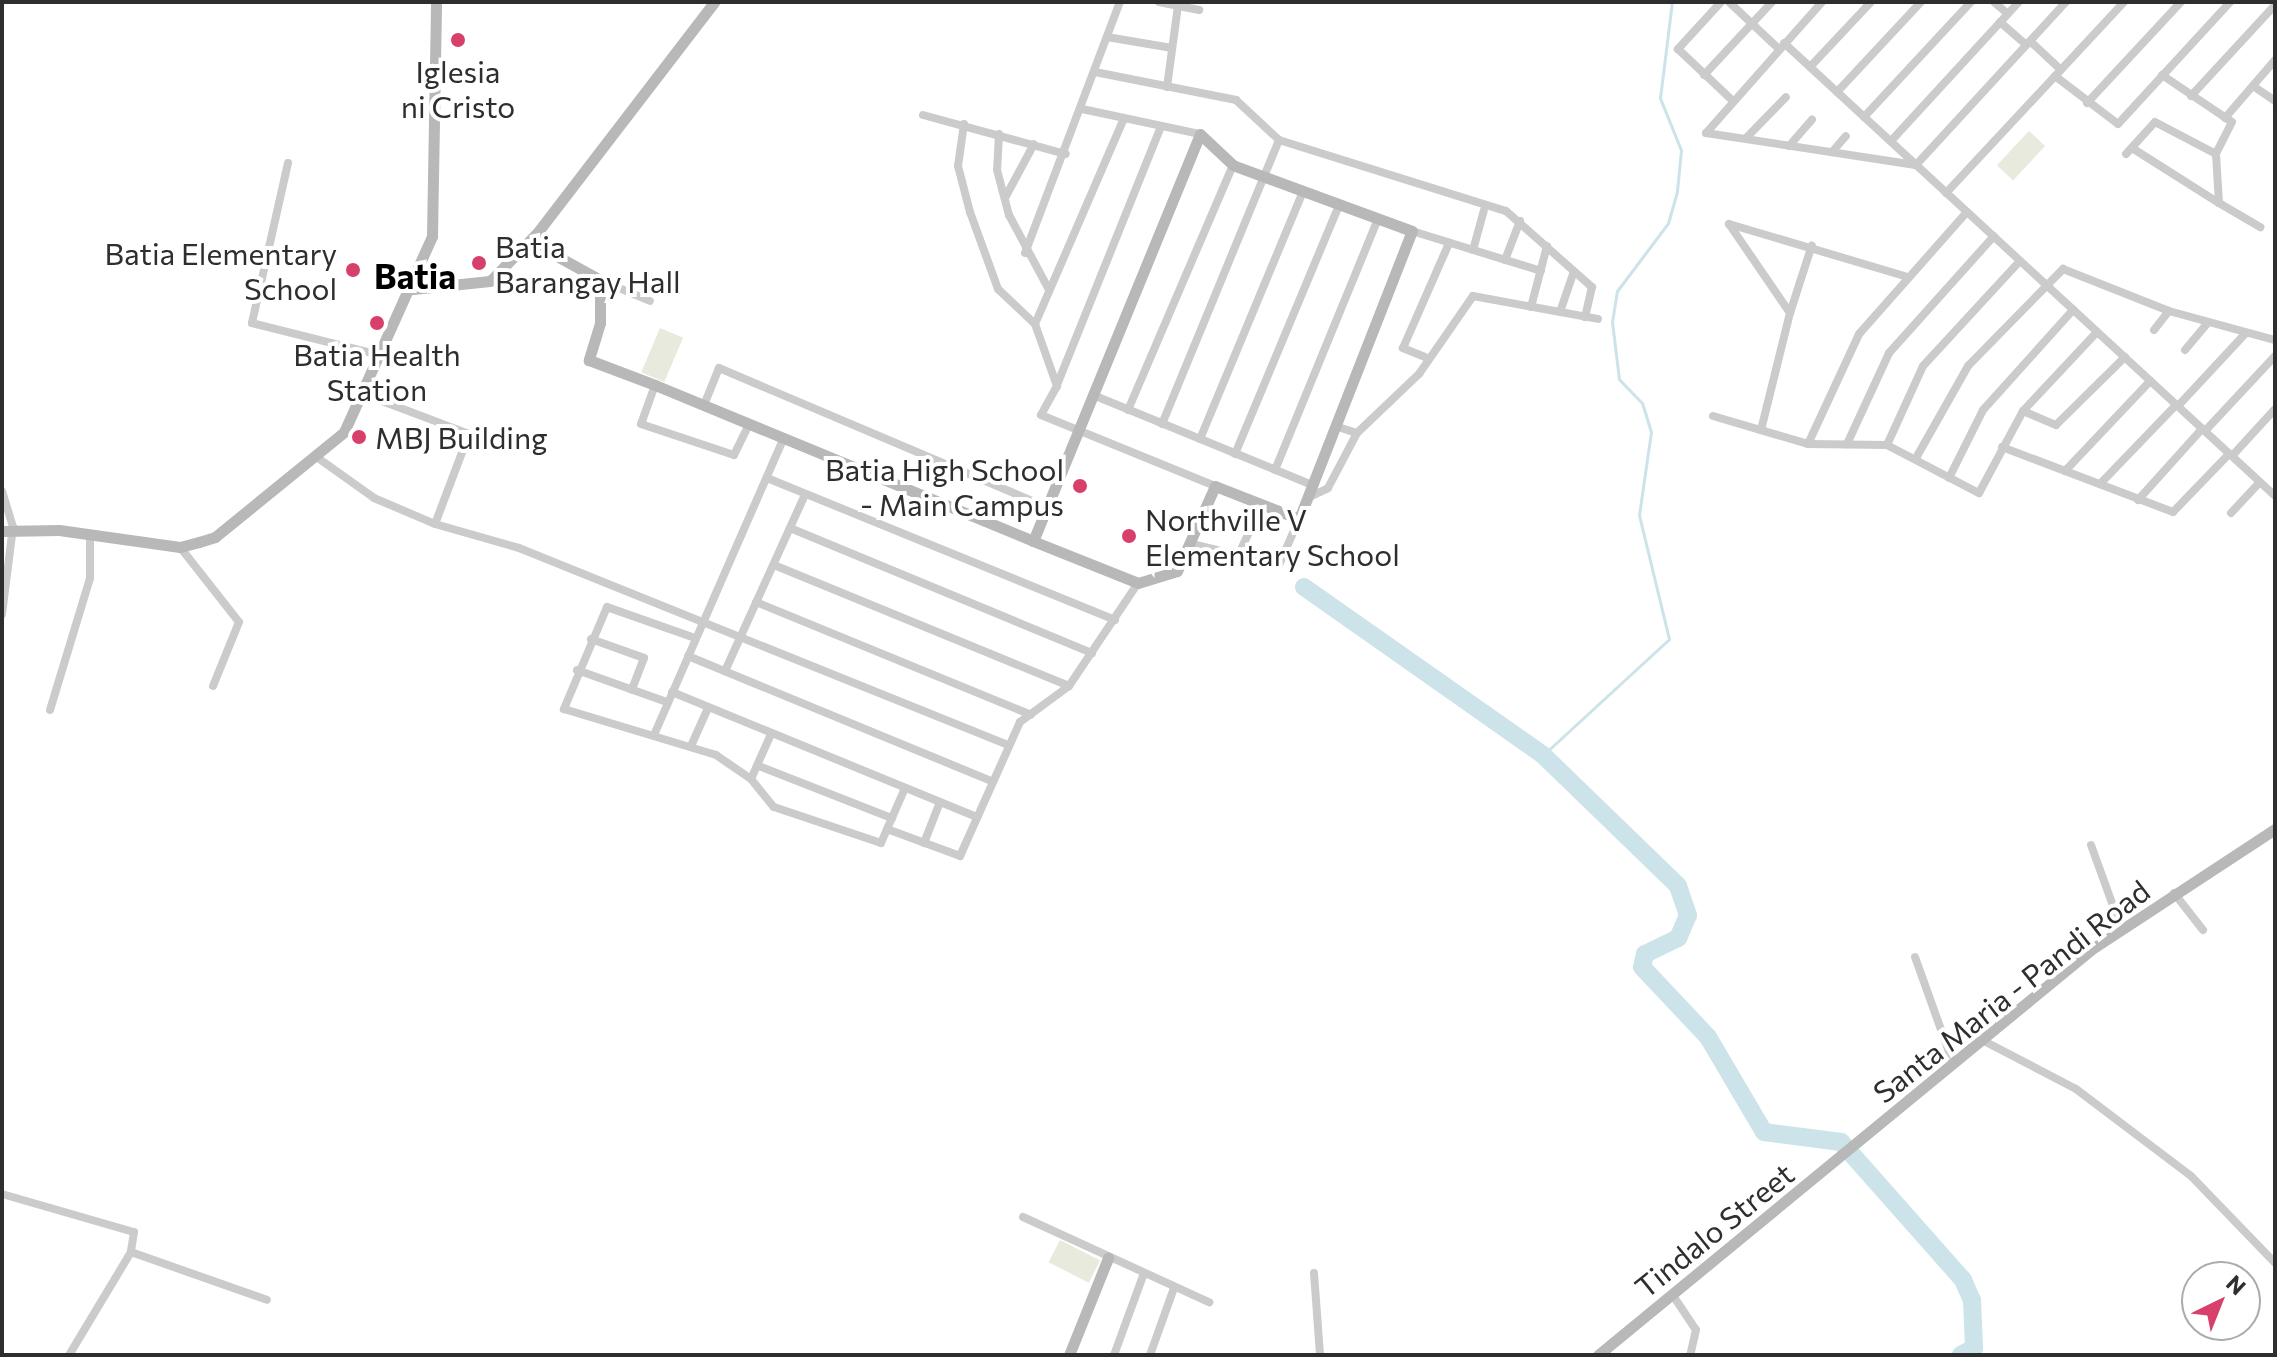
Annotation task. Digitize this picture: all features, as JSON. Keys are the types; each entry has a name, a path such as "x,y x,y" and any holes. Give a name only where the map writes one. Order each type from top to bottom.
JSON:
{"street":[{"path":"7,529 90,534 180,547 215,537 318,458 366,395 379,355 413,289 432,236 436,189 436,2"},
{"path":"413,289 490,281 530,241 714,2"},
{"path":"1025,253 1066,154 1120,2"},
{"path":"1159,2 1199,10"},
{"path":"1721,2 1678,49 1732,100"},
{"path":"1729,2 1810,67 2275,496"},
{"path":"1704,75 1772,2"},
{"path":"1822,2 1706,131 1916,165"},
{"path":"1810,67 1871,2"},
{"path":"1837,92 1921,2"},
{"path":"1864,117 1971,2"},
{"path":"1994,2 2008,14"},
{"path":"1891,141 2019,2"},
{"path":"1916,165 2066,2"},
{"path":"1946,193 2124,2"},
{"path":"2087,103 2181,2"},
{"path":"2000,22 2028,43 2087,103 2118,124 2230,2"},
{"path":"2191,96 2275,5"},
{"path":"1167,87 1178,6"},
{"path":"1107,37 1172,48"},
{"path":"2225,118 2275,60"},
{"path":"1095,72 1236,100 1279,140 1520,221 1592,287 1585,317"},
{"path":"2162,75 2234,127 2216,154 2219,203"},
{"path":"2253,86 2275,101"},
{"path":"1746,138 1786,97"},
{"path":"1082,109 1200,134 1233,165 1412,231 1541,271"},
{"path":"923,115 1066,154"},
{"path":"1035,324 1124,118"},
{"path":"1789,146 1812,120"},
{"path":"2216,154 2155,122 2129,151 2260,227"},
{"path":"964,124 958,166 970,212 998,289 1035,324 1057,386"},
{"path":"1161,126 1057,386 1041,415 1299,519"},
{"path":"999,134 1005,198 1025,253 1049,290"},
{"path":"1033,541 1200,134"},
{"path":"1832,152 1846,136"},
{"path":"1162,424 1279,140"},
{"path":"1005,198 1034,144"},
{"path":"288,163 252,323 379,355"},
{"path":"1128,410 1233,165"},
{"path":"1200,439 1303,191"},
{"path":"1235,454 1339,205"},
{"path":"1473,250 1484,210"},
{"path":"1808,444 1859,334 1904,276 1967,212"},
{"path":"1275,470 1378,219"},
{"path":"1505,260 1520,221"},
{"path":"1790,313 1729,224 1812,245 1904,276"},
{"path":"1192,544 1279,565 1412,231"},
{"path":"1847,444 1889,353 1994,236"},
{"path":"530,241 600,280 650,301"},
{"path":"1425,357 1403,348 1449,243"},
{"path":"1761,430 1790,313 1812,245"},
{"path":"1531,307 1547,246"},
{"path":"1887,445 1923,366 2020,261"},
{"path":"1916,458 1968,366 2063,269 2130,302 2275,340"},
{"path":"1560,312 1574,271"},
{"path":"600,280 589,360 1138,583 1177,571 1192,544 1215,486"},
{"path":"1307,498 1328,488 1357,433 1419,374 1425,357 1473,296 1598,319"},
{"path":"1949,478 1983,410 2073,310"},
{"path":"2154,330 2169,311"},
{"path":"2185,350 2208,323"},
{"path":"1713,416 1808,444 1887,445 1949,478 1983,491 2002,447 2023,411 2097,332"},
{"path":"2100,484 2245,334"},
{"path":"2138,500 2275,356"},
{"path":"2023,411 2056,425 2125,357"},
{"path":"704,405 719,368 1046,507"},
{"path":"2065,471 2150,381"},
{"path":"655,385 641,424 734,455 749,424"},
{"path":"366,395 469,434 435,524"},
{"path":"1093,395 1312,485"},
{"path":"2002,447 2173,512 2275,409"},
{"path":"1335,426 1357,433"},
{"path":"654,735 784,438"},
{"path":"318,458 374,498 435,524 519,548 1008,745"},
{"path":"767,478 1115,620"},
{"path":"2231,513 2260,482"},
{"path":"2,491 7,529 2,614"},
{"path":"725,671 805,495"},
{"path":"1238,556 1262,504"},
{"path":"790,528 1092,653"},
{"path":"50,710 90,578 90,534"},
{"path":"180,547 239,622 213,686"},
{"path":"774,565 1069,686"},
{"path":"887,829 960,856 1008,745 1031,715 1069,686 1138,583"},
{"path":"756,602 1031,715"},
{"path":"695,638 607,607 577,670 564,709 691,746 751,779 760,799 774,807 881,843 905,788"},
{"path":"591,639 644,658 632,690"},
{"path":"688,656 992,781"},
{"path":"577,670 667,702"},
{"path":"672,692 977,817"},
{"path":"691,746 708,708"},
{"path":"751,779 771,734"},
{"path":"759,766 892,818"},
{"path":"924,843 940,802"},
{"name":"Santa Maria - Pandi Road","path":"1861,1142 1953,1063 2121,928 2275,829"},
{"path":"2091,845 2121,928"},
{"path":"2173,893 2203,930"},
{"path":"1915,957 1953,1063"},
{"path":"1982,1040 2076,1089 2191,1176 2275,1263"},
{"name":"Tindalo Street","path":"1598,1355 1861,1142"},
{"path":"2,1194 125,1226 134,1232 131,1252 69,1355"},
{"path":"1023,1217 1209,1302"},
{"path":"131,1252 267,1300"},
{"path":"1069,1355 1108,1258"},
{"path":"1114,1355 1144,1273"},
{"path":"1314,1273 1320,1355"},
{"path":"1150,1355 1174,1288"},
{"path":"1672,1294 1696,1330 1690,1355"}],"shaded area":[{"path":"2029,131 2045,146 2013,180 1997,165"},
{"path":"660,328 683,338 664,382 641,372"},
{"path":"1060,1240 1100,1260 1089,1283 1049,1262"}],"waterway":[{"path":"1543,755 1669,639 1639,515 1651,432 1642,403 1619,379 1612,322 1617,291 1668,223 1677,191 1681,150 1660,98 1672,2"},
{"path":"1304,587 1543,755 1678,886 1688,915 1678,938 1645,954 1642,967 1708,1037 1764,1132 1841,1142 1963,1280 1972,1300 1974,1348 1961,1355"}],"place":[{"name":"Iglesia ni Cristo","path":"458,40"},
{"name":"Batia Barangay Hall","path":"479,263"},
{"name":"Batia Elementary School","path":"353,270"},
{"name":"Batia Health Station","path":"377,323"},
{"name":"MBJ Building","path":"359,437"},
{"name":"Batia High School - Main Campus","path":"1080,486"},
{"name":"Northville V Elementary School","path":"1129,536"}],"district":[{"name":"Batia","path":"415,276"}]}
